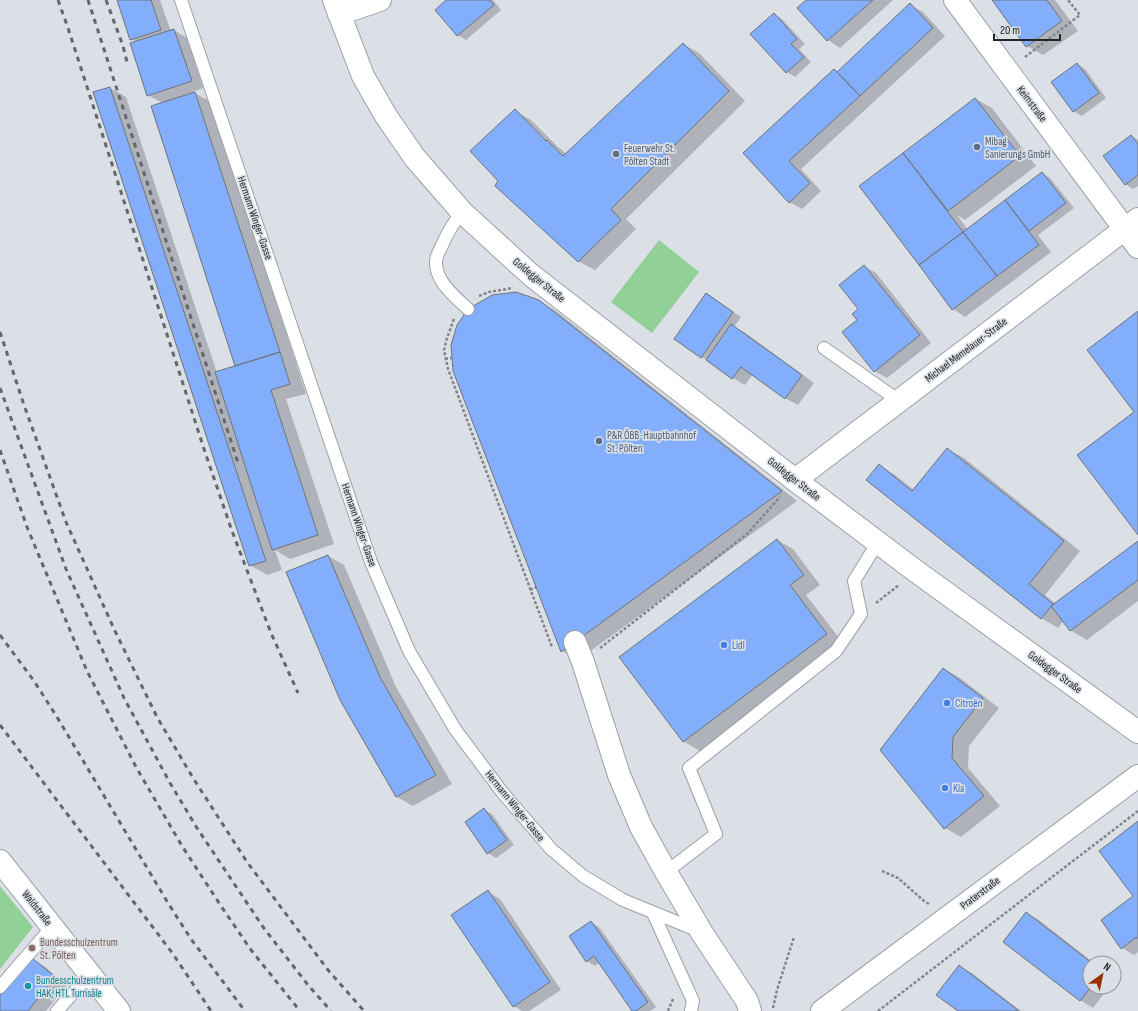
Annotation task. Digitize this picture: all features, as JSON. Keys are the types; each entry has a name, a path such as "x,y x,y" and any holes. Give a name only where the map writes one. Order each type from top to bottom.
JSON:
{"main road":[{"path":"336,7 380,0"},
{"name":"Keimstraße","path":"955,0 1007,71 1132,224 1138,247"},
{"name":"Goldegger Straße","path":"336,7 363,76 386,116 415,158 462,212 531,275 795,480 917,572 1138,732"},
{"name":"Michael Memelauer-Straße","path":"795,480 1132,224"},
{"path":"575,642 619,775 641,827 702,932 747,1001 750,1011"},
{"name":"Praterstraße","path":"822,1011 1138,776"},
{"name":"Waldstraße","path":"0,861 119,1011"}],"lane":[{"name":"Hermann Winger-Gasse","path":"181,0 371,562 409,651 455,729 502,792 551,849 583,876 624,900 702,932"},
{"path":"462,212 451,226 437,256 437,270 439,276 450,292 466,307"},
{"path":"824,348 898,401"},
{"path":"666,872 716,834 688,768 836,651 861,614 854,581 878,542"},
{"path":"653,913 693,1002 691,1011"},
{"path":"0,987 52,927"},
{"path":"57,1011 80,985 92,977"}],"path":[{"path":"1007,71 1080,15 1068,0"},
{"path":"531,275 520,288 489,292 475,297 456,317 447,338 444,350 448,369 554,652"},
{"path":"445,359 452,358"},
{"path":"582,662 747,534 795,480"},
{"path":"861,614 917,572"},
{"path":"530,590 536,587"},
{"path":"878,1011 1138,811"},
{"path":"882,871 898,878 924,901 950,916"},
{"path":"772,1011 794,937"}],"green space":[{"path":"659,240 699,272 652,333 611,302"},
{"path":"0,886 33,927 0,969"}],"building":[{"path":"117,0 151,0 161,30 130,40"},
{"path":"446,0 490,0 494,5 457,36 435,10"},
{"path":"806,0 873,0 827,41 797,8"},
{"path":"992,0 1047,0 1062,21 1026,47"},
{"path":"910,3 933,28 860,96 837,72"},
{"path":"774,13 797,39 791,44 804,57 786,73 750,34"},
{"path":"174,29 192,81 147,96 130,43"},
{"name":"Feuerwehr St. Pölten Stadt","path":"683,43 729,91 611,209 621,220 578,262 495,186 498,181 470,151 515,109 563,156"},
{"path":"1077,63 1099,93 1073,112 1051,82"},
{"path":"834,69 860,96 789,161 810,183 789,203 743,153"},
{"path":"110,87 266,561 249,566 93,92"},
{"path":"195,92 280,352 235,366 151,106"},
{"path":"975,98 1020,156 948,211 903,153"},
{"path":"1131,135 1138,144 1138,175 1125,185 1103,156"},
{"path":"903,153 963,232 919,265 859,186"},
{"path":"1042,172 1066,203 1029,231 1005,200"},
{"path":"1005,200 1039,245 997,276 963,232"},
{"path":"963,232 997,276 952,310 919,265"},
{"path":"864,265 920,335 874,372 842,332 857,320 852,314 858,309 839,285"},
{"name":"P&R ÖBB-Hauptbahnhof St. Pölten","path":"516,292 539,300 782,491 561,652 453,371 451,345 457,325 468,309 492,295"},
{"path":"706,293 733,312 701,358 674,339"},
{"path":"1138,311 1138,535 1077,455 1134,412 1087,350"},
{"path":"731,324 802,375 785,399 741,367 732,379 706,360"},
{"path":"280,352 290,384 271,390 318,535 272,550 215,372"},
{"path":"947,448 1064,541 1029,584 1053,604 1041,619 866,480 879,464 912,491"},
{"name":"Lidl","path":"777,539 804,575 790,585 827,634 683,742 619,657"},
{"path":"1138,541 1138,580 1070,631 1051,606"},
{"path":"328,555 380,677 436,775 396,797 340,700 286,572"},
{"path":"943,668 983,698 953,737 952,758 984,796 944,829 880,750"},
{"path":"484,808 507,840 487,854 465,822"},
{"path":"1138,821 1138,938 1135,938 1121,949 1101,920 1133,896 1099,851"},
{"path":"488,890 550,982 513,1007 451,915"},
{"path":"1026,912 1082,955 1082,995 1085,995 1080,1001 1003,942"},
{"path":"591,921 648,1002 636,1011 632,1011 594,956 586,962 569,936"},
{"name":"Bundesschulzentrum HAK, HTL Turnsäle","path":"31,957 55,977 28,1011 0,1011 0,994"},
{"path":"959,965 1019,1011 958,1011 936,995"}],"railway":[{"path":"58,0 232,531 271,633 298,693"},
{"path":"88,0 239,466"},
{"path":"106,0 123,46 128,66"},
{"path":"0,332 24,405 66,522 114,629 157,717 193,778 247,862 328,970 364,1011"},
{"path":"0,388 66,569 124,698 170,783 197,828 263,927 308,985 331,1011"},
{"path":"0,450 27,527 87,671 136,767 182,846 221,906 251,950 300,1011"},
{"path":"0,635 34,681 57,717 191,939 245,1011"},
{"path":"0,725 173,954 211,1011"}],"place":[{"name":"Mibag Sanierungs GmbH","path":"977,147"},
{"name":"Feuerwehr St. Pölten Stadt","path":"616,154"},
{"name":"P&R ÖBB-Hauptbahnhof St. Pölten","path":"599,441"},
{"name":"Lidl","path":"724,645"},
{"name":"Citroën","path":"947,703"},
{"name":"Kia","path":"945,788"},
{"name":"Bundesschulzentrum St. Pölten","path":"32,948"},
{"name":"Bundesschulzentrum HAK, HTL Turnsäle","path":"28,986"}]}
